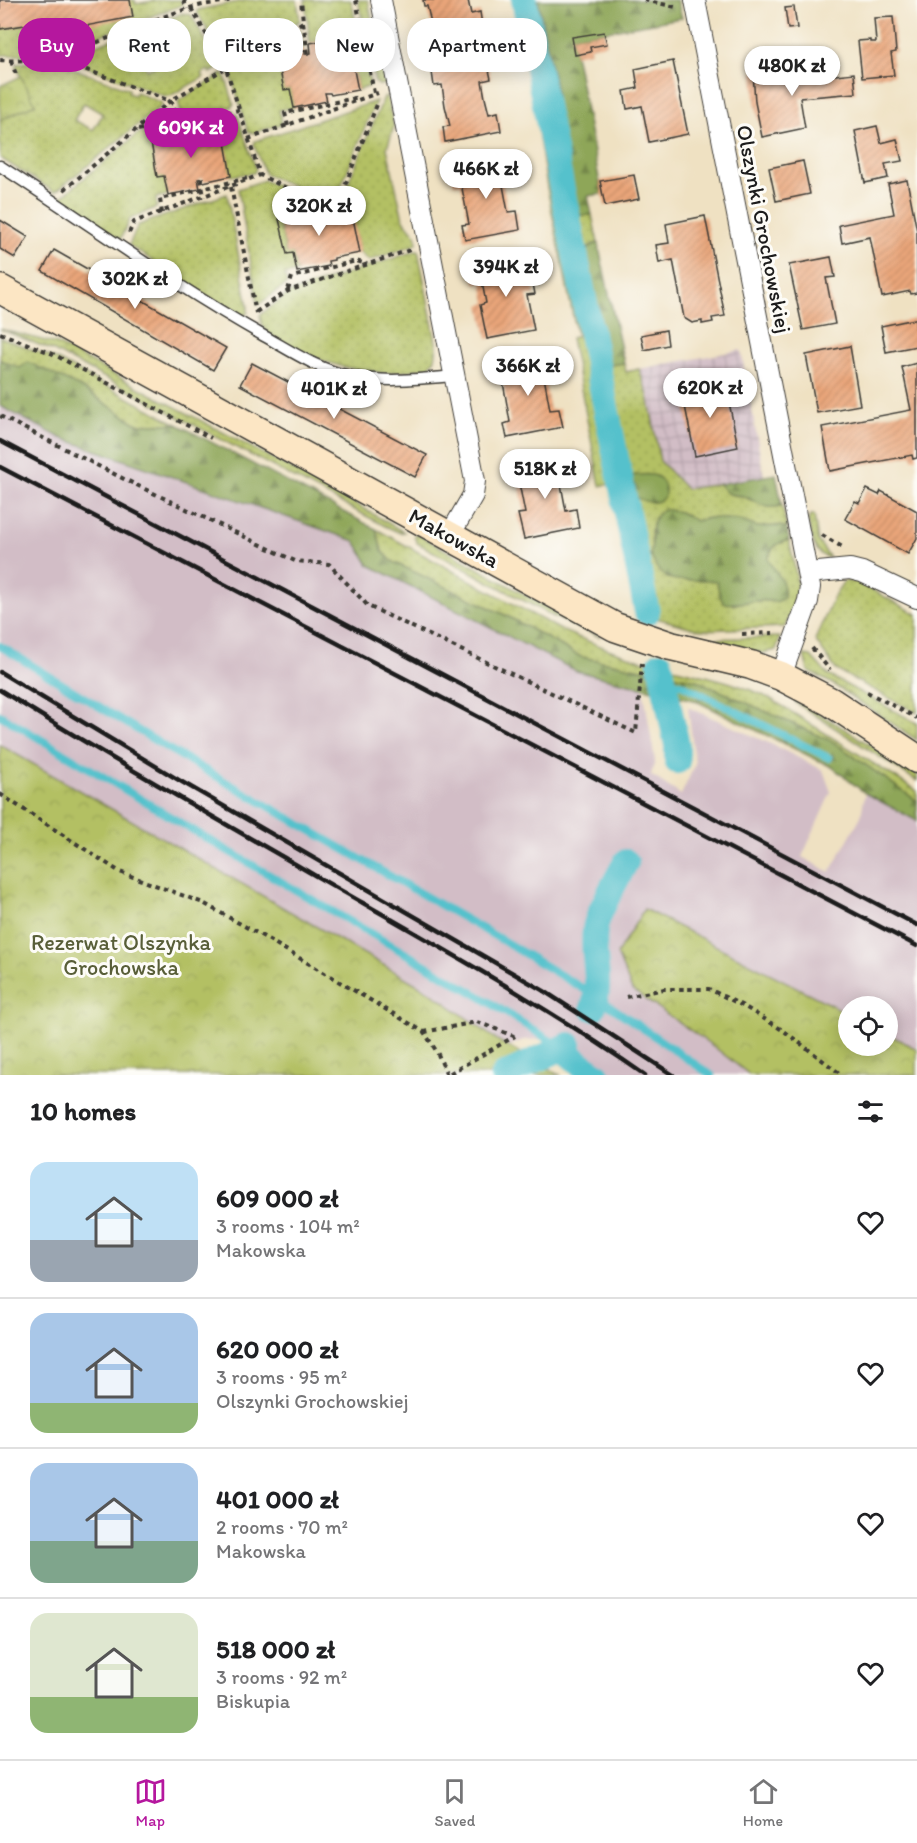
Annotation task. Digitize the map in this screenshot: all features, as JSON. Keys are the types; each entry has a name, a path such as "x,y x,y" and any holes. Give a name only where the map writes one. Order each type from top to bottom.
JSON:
{"street":[{"path":"381,0 475,485 470,501 450,535"},
{"name":"Olszynki Grochowskiej","path":"687,4 810,587 808,601 781,676"},
{"name":"Makowska","path":"0,290 615,627 671,646 751,665 781,676 831,702 917,759"},
{"path":"808,573 850,569 862,572 917,598"}],"lane":[{"path":"0,166 226,315 321,368 348,376 374,380 454,376"}],"path":[{"path":"184,0 203,31"},
{"path":"95,42 189,8 233,0"},
{"path":"301,0 303,18"},
{"path":"356,0 374,94"},
{"path":"644,0 687,4"},
{"path":"303,22 308,54"},
{"path":"0,60 18,60"},
{"path":"11,61 17,77"},
{"path":"91,72 170,102 175,106 182,140"},
{"path":"52,200 170,102 219,72"},
{"path":"227,72 260,175"},
{"path":"162,213 160,199 260,175 309,199 342,193 382,91 248,139"},
{"path":"288,126 285,113 374,94"},
{"path":"137,130 239,110"},
{"path":"122,247 134,222 260,175"},
{"path":"201,179 204,197"},
{"path":"231,187 256,312 253,329"},
{"path":"309,199 309,217"},
{"path":"256,312 288,291 428,244"},
{"path":"288,291 292,277 356,261 368,264"},
{"path":"0,333 64,360"},
{"path":"0,416 126,480 295,561 329,564 368,606 636,733 642,656"},
{"path":"821,534 846,549"},
{"path":"808,643 832,673"},
{"path":"860,688 917,718"},
{"path":"0,794 120,872 203,903 424,1032 447,1075 515,1036 477,1022 424,1032"},
{"path":"626,997 664,989 709,989 745,1007 784,1031 842,1075"}],"shaded area":[{"path":"0,338 641,675 655,761 651,775 681,795 695,764 688,707 823,770 831,792 802,857 830,872 861,816 865,793 917,821 917,1075 600,1075 588,1055 568,1038 523,1040 510,1046 432,993 0,745"},
{"path":"741,350 764,476 686,489 660,462 648,395 639,369"}],"green space":[{"path":"130,0 135,0 136,4 158,0 181,0 182,5 147,18 107,18 107,33 95,37 95,18 92,18"},
{"path":"248,0 297,0 300,18 203,18 203,23 198,10"},
{"path":"305,0 351,0 355,18 315,18 315,42 310,43"},
{"path":"358,0 368,0 372,18 362,18"},
{"path":"513,0 538,0 542,18 517,18"},
{"path":"538,0 677,0 682,18 572,37 602,194 588,196 592,215 572,215 553,118 556,92 547,46 547,18 542,18"},
{"path":"183,13 191,15 203,36 203,72 205,72 202,74 204,77 170,96 164,96 95,70 95,46 107,41 107,72 191,72 191,18 169,18"},
{"path":"18,26 18,55 0,55 0,29"},
{"path":"547,46 556,92 553,118 572,215 592,215 598,243 589,248 583,264 603,366 624,363 626,372 639,369 648,395 660,461 686,489 719,484 730,494 742,496 763,505 777,507 782,505 787,528 757,527 738,520 709,518 696,521 680,512 651,530 652,553 667,578 706,579 718,582 720,592 733,605 759,600 776,602 772,566 768,559 775,546 789,540 797,579 796,597 785,627 700,630 656,618 636,609 611,484 600,486 571,338 577,336 547,187 528,72 547,72"},
{"path":"19,72 83,72 129,89 128,93 134,95 136,92 162,103 55,192 0,158 0,120 35,104","holes":["84,103 103,114 93,130 74,120"]},
{"path":"230,72 280,72 284,90 290,89 294,108 279,110 282,124 254,133 248,132"},
{"path":"354,72 367,72 370,83 368,87 358,90"},
{"path":"373,72 383,72 386,84 379,85 375,82"},
{"path":"224,73 234,104 231,107 182,117 178,101"},
{"path":"21,76 35,104 0,120 0,86"},
{"path":"387,96 394,127 387,148 403,219 416,235 417,244 369,261 360,253 352,219 345,220 341,201 311,207 314,200 343,195 384,97"},
{"path":"376,101 339,191 313,195 265,174 254,145 255,141"},
{"path":"235,113 256,169 254,173 231,176 225,142 218,143 214,124 183,130 185,123"},
{"path":"173,126 176,128 178,137 151,143 157,176 164,176 168,195 156,198 157,207 130,219 120,240 59,199 139,133"},
{"path":"264,180 304,197 306,213 279,219 286,253 293,253 297,272 285,275 287,284 258,305 238,189"},
{"path":"227,194 248,306 248,313 241,316 236,316 223,309 129,245 138,225"},
{"path":"598,243 624,363 603,366 584,274 586,251"},
{"path":"418,250 437,347 435,359 429,367 382,373 343,367 311,357 267,334 262,325 260,315 289,293"},
{"path":"0,329 57,344 326,487 404,532 400,533 385,526 54,351"},
{"path":"0,337 54,358 177,424 137,424 117,412 0,360"},
{"path":"0,360 20,368 28,362 82,388 137,424 177,424 376,529 382,551 393,562 507,616 581,657 696,680 833,742 917,801 917,821 865,793 832,767 694,700 576,671 369,565 355,541 61,438 0,406"},
{"path":"776,474 782,505 776,507 766,507 743,496 727,493 719,484"},
{"path":"651,475 660,478 665,490 663,498 660,501 646,502 631,496 627,477"},
{"path":"663,509 680,512 696,521 709,518 738,520 757,527 787,528 789,540 775,546 768,559 782,582 784,598 776,602 762,600 724,603 720,597 717,582 680,580 666,576 659,570 650,555 654,520"},
{"path":"811,515 814,515 818,541 830,558 816,549 808,520"},
{"path":"376,529 561,630 626,655 726,681 771,699 917,791 917,801 833,742 696,680 581,657 507,616 393,562 382,551"},
{"path":"415,533 600,637 554,617 417,543"},
{"path":"844,581 857,582 917,614 917,713 836,670 815,640 835,594"},
{"path":"780,637 776,650 763,653 706,639"},
{"path":"804,655 811,656 828,675 917,723 917,740 831,683 808,671"},
{"path":"795,700 917,774 917,781 796,703"},
{"name":"Rezerwat Olszynka Grochowska","path":"0,745 432,993 497,1040 560,1075 0,1075"},
{"path":"644,909 838,1008 838,1056 898,1056 898,1039 917,1049 917,1075 750,1075 713,1046 632,990 617,954"}],"building":[{"path":"0,0 130,0 133,17 107,18 107,22 95,24 95,18 18,18 18,26 0,29"},
{"path":"423,0 468,0 471,14 480,12 481,18 430,18 427,6 424,6"},
{"path":"794,7 797,28 788,29 785,8"},
{"path":"893,17 896,52 891,53 894,75 862,78 858,41 876,42 874,18"},
{"path":"604,32 607,44 590,47 591,52 575,55 572,37"},
{"path":"315,42 315,72 354,72 358,90 331,95 325,93 327,101 294,108 290,89 284,90 280,72 303,72 303,50 305,50 305,54 311,53 310,43"},
{"path":"673,61 688,134 649,142 642,106 627,109 624,91 638,88 635,69"},
{"path":"791,69 792,74 817,72 817,77 854,73 856,93 800,98 805,128 762,137 755,102 753,72"},
{"path":"432,72 489,72 491,79 482,81 485,98 489,114 498,112 501,131 445,142 443,127 450,126 442,85 434,86"},
{"path":"214,124 218,143 225,142 231,176 203,182 203,178 198,179 200,189 168,195 164,176 157,177 151,142 178,137 179,140 184,139 183,130"},
{"path":"877,126 881,143 897,139 902,161 885,164 888,178 865,183 855,131"},
{"path":"507,160 511,178 502,180 508,212 517,211 520,230 465,240 462,225 469,224 461,183 454,184 451,171"},
{"path":"803,161 810,194 776,201 769,168"},
{"path":"634,175 639,199 605,206 600,181"},
{"path":"907,180 917,231 917,293 911,294 910,291 882,297 870,237 842,243 839,225 894,214 888,184"},
{"path":"341,201 345,220 353,218 360,253 334,258 328,261 329,266 297,272 293,253 287,254 279,219 306,213 307,218 312,217 311,207"},
{"path":"705,216 725,316 712,318 713,322 702,324 702,321 692,323 684,318 673,260 659,263 656,245 669,243 666,224"},
{"path":"0,220 28,237 15,258 0,249"},
{"path":"54,250 226,348 213,370 42,271"},
{"path":"831,257 835,277 826,278 835,324 803,330 789,265"},
{"path":"528,258 535,294 527,295 534,330 487,339 480,305 486,303 482,282 475,283 473,269"},
{"path":"915,319 917,346 886,352 881,326"},
{"path":"666,330 668,345 644,350 641,335"},
{"path":"850,346 860,405 817,413 806,355"},
{"path":"549,357 553,376 544,377 550,410 559,409 563,427 507,438 504,424 510,422 503,382 496,383 492,367"},
{"path":"252,363 427,455 415,477 240,385"},
{"path":"917,363 917,458 913,459 912,455 830,471 822,427 911,410 902,367"},
{"path":"725,382 738,447 695,456 682,391"},
{"path":"565,458 569,477 560,479 566,511 576,509 579,528 524,539 518,514 525,513 516,468"},
{"path":"867,489 879,495 881,491 917,511 917,538 908,554 845,519 855,501 859,503"}],"waterway":[{"path":"524,0 647,612"},
{"path":"0,646 172,751 597,997 711,1075"},
{"path":"660,664 677,745 677,761"},
{"path":"664,683 672,681 683,685 829,758"},
{"path":"0,715 216,844 481,997 562,1048"},
{"path":"593,1008 597,988 594,950 596,923 626,862"},
{"path":"569,1045 562,1048 597,1075"},
{"path":"504,1075 562,1048"},
{"path":"581,1064 592,1063 608,1075"}],"railway":[{"path":"0,441 917,925"},
{"path":"0,467 917,946"},
{"path":"0,672 182,782 544,991 673,1075"},
{"path":"0,690 180,798 506,986 645,1075"}]}
